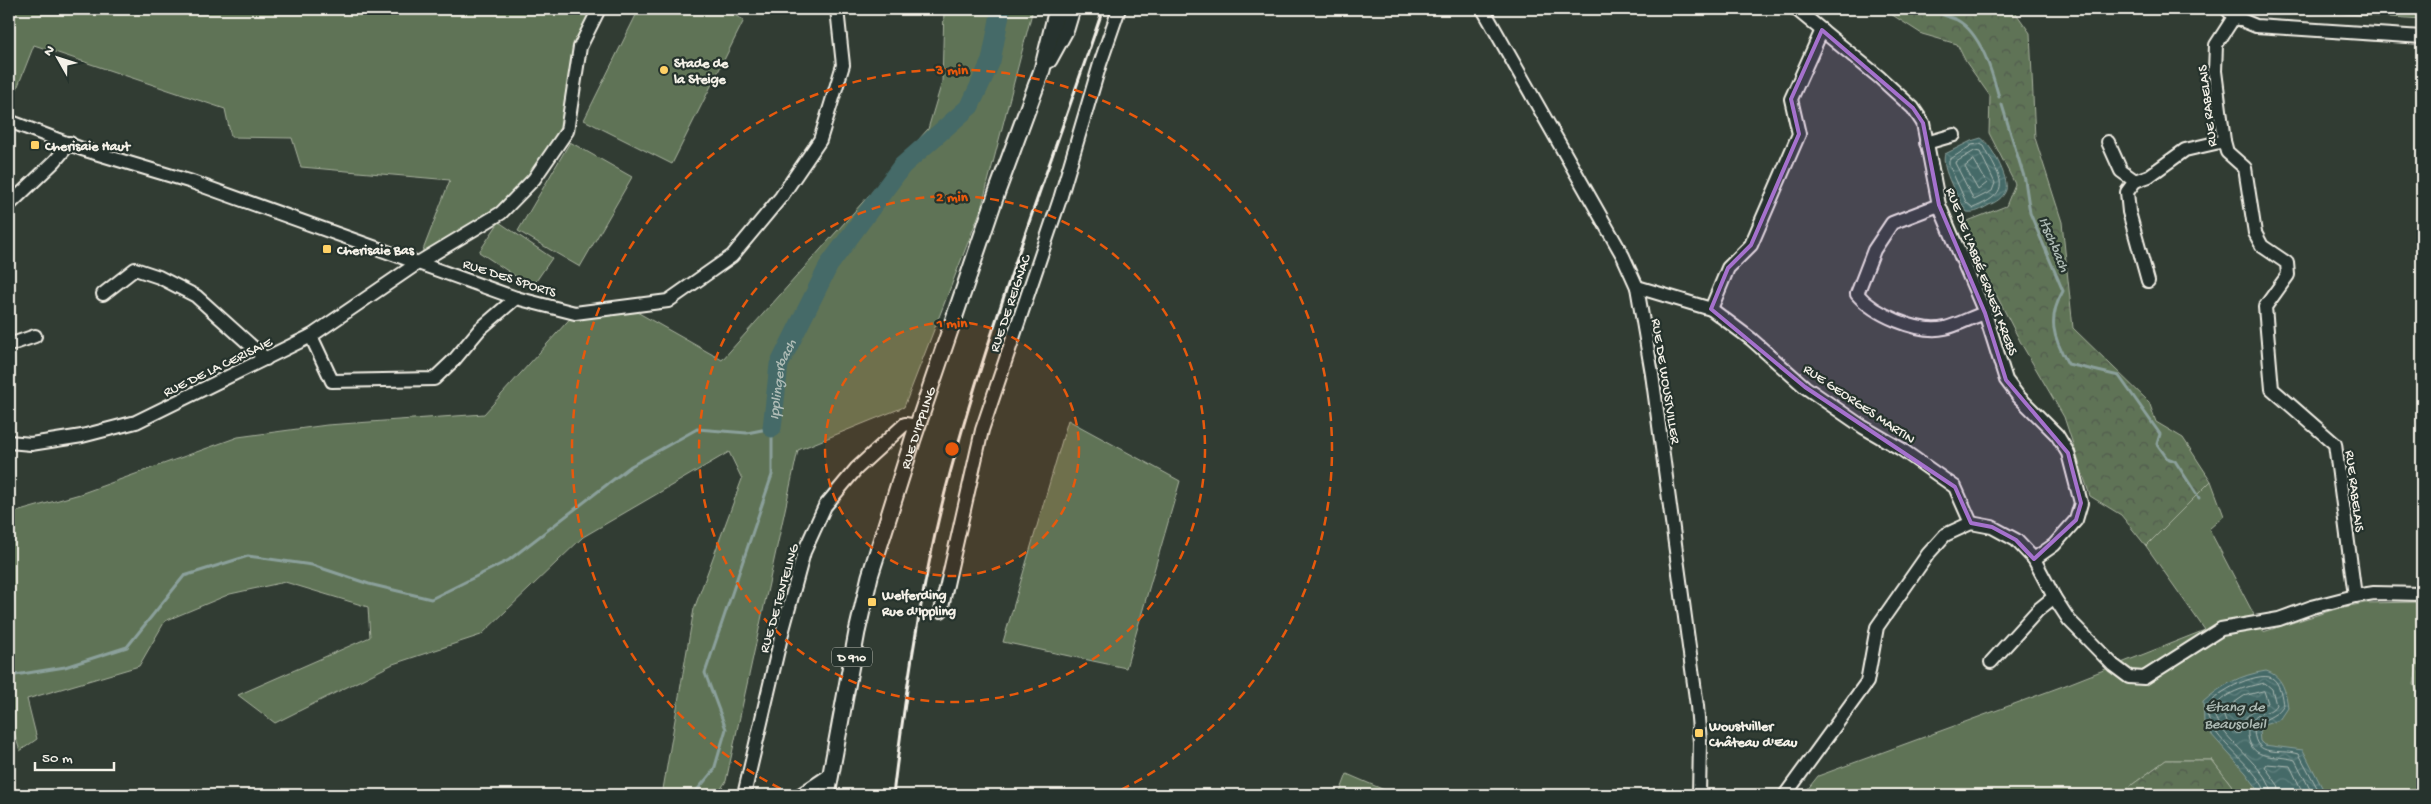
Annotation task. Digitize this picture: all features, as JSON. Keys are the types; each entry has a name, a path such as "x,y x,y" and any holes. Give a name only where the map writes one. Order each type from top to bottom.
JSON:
{"main road":[{"name":"RUE D'IPPLING","path":"826,795 857,632 870,576 918,426 997,192 1042,70 1057,9"},
{"name":"RUE D'IPPLING","path":"1042,70 1060,42 1072,9"}],"street":[{"name":"RUE DE LA CERISAIE","path":"9,442 31,444 74,437 136,422 311,336 418,262 501,213 534,179 567,131 580,47 599,9"},
{"name":"RUE DES SPORTS","path":"9,121 82,149 192,182 516,298 575,313 668,301 732,256 781,197 820,140 843,65 838,9"},
{"name":"RUE DE REIGNAC","path":"941,612 982,430 1060,199 1102,56 1119,9"},
{"name":"RUE DE WOUSTVILLER","path":"1483,9 1623,256 1636,287 1652,374 1697,706 1700,742 1699,795"},
{"name":"RUE DE L'ABBÉ ERNEST KREBS","path":"1796,9 1913,108 1923,123 1939,204 1985,312 2006,380 2018,396 2057,435 2068,453 2081,503 2076,520 2054,544 2034,559"},
{"path":"2231,13 2256,26 2422,37"},
{"name":"RUE RABELAIS","path":"2231,13 2216,45 2215,71 2224,141 2227,152 2245,168 2255,233 2262,246 2287,264 2288,275 2265,307 2272,388 2335,444 2355,596"},
{"path":"1710,309 1728,268 1751,245 1798,134 1791,99 1822,30"},
{"path":"1926,143 1954,135"},
{"path":"2148,281 2129,212 2128,192 2136,181 2149,176 2185,150 2224,141"},
{"path":"2108,142 2121,171 2136,181"},
{"path":"9,205 55,161 70,143"},
{"path":"1939,204 1892,223 1874,250 1857,294 1866,304 1911,327 1944,328 1985,312"},
{"path":"103,294 135,269 159,277 196,296 266,359"},
{"name":"RUE GEORGES MARTIN","path":"1636,287 1710,309 1751,339 1805,387 1864,427 1901,449 1955,488 1971,523"},
{"path":"311,336 332,381 434,379 455,359 480,329 516,298"},
{"path":"9,345 35,336"},
{"name":"RUE DE TENTELING","path":"744,795 781,637 801,562 825,506 856,469 905,424 918,426"},
{"path":"1785,795 1867,682 1877,627 1928,554 1945,535 1971,523 1992,527 2016,540 2034,559 2054,597 2069,620 2112,665 2129,677 2144,678 2221,629 2280,619 2312,607 2355,596 2374,593 2422,594"},
{"path":"1990,662 2038,610 2054,597"},
{"path":"800,795 830,775"}],"highlighted area":[{"path":"1822,30 1913,108 1923,123 1939,205 1985,313 2006,380 2068,453 2081,503 2076,520 2034,559 2016,540 1992,527 1971,523 1955,487 1805,387 1711,309 1728,268 1751,245 1799,134 1791,99"}],"green space":[{"path":"9,9 599,9 580,47 567,131 501,213 418,263 450,180 301,167 292,138 231,137 225,109 34,45 9,109"},
{"name":"Stade de la Steige","path":"639,9 722,9 744,20 672,164 584,120"},
{"path":"944,9 1033,9 981,209 904,407 798,450 726,781 717,795 662,795 694,609 742,479 729,452 583,537 481,635 393,664 275,723 238,695 370,637 368,607 285,582 230,594 165,621 139,666 27,699 37,739 20,751 9,717 9,514 80,494 238,437 327,425 484,414 575,313 628,307 722,360 928,129 942,82"},
{"path":"1883,9 2013,9 2030,33 2035,138 2062,222 2073,328 2149,402 2156,422 2183,438 2211,481 2146,546 2121,515 2090,496 2064,417 2022,345 1960,224 2006,206 2015,184 1989,133 1990,96 1966,62 1957,44 1922,34"},
{"path":"2300,9 2422,9 2422,19 2300,11"},
{"path":"570,142 632,177 580,267 518,231"},
{"path":"499,222 552,258 532,287 479,252"},
{"path":"1068,420 1180,481 1126,668 1003,642"},
{"path":"2211,481 2224,516 2209,529 2263,632 2339,608 2365,603 2422,602 2422,795 2239,795 2212,760 2166,760 2118,795 1803,795 1818,776 2063,686 2205,630 2146,546"},
{"path":"2422,635 2422,699 2414,685"},
{"path":"2166,760 2212,760 2239,795 2118,795"},
{"path":"1347,774 1396,795 1339,795"}],"water":[{"path":"1981,138 1990,147 2002,170 2006,190 1994,203 1978,211 1967,212 1955,192 1948,175 1944,160 1945,154"},
{"name":"Étang de Beausoleil","path":"2266,671 2272,673 2283,685 2288,708 2280,720 2264,725 2259,731 2260,741 2264,745 2303,750 2326,795 2262,795 2246,773 2210,733 2204,722 2203,702 2210,696 2240,678"}],"waterway":[{"name":"Ipplingerbach","path":"772,428 779,365 829,265 902,166 970,106 991,61 1001,9"},
{"name":"Itschbach","path":"1933,9 1957,20 1973,34 1984,54 1999,97"},
{"name":"Itschbach","path":"2002,105 2025,180 2030,213 2063,291 2055,310 2054,328 2059,345 2068,364 2119,376 2160,434 2157,444 2167,458 2175,461 2199,498"},
{"path":"9,676 65,667 127,647 184,576 248,556 312,565 369,584 431,599 509,560 631,466 697,429 747,433 772,428 772,475 705,673 726,729 714,770 693,795"}],"railway":[{"path":"893,795 914,643 928,567 945,492 980,370 1103,9"}],"place":[{"name":"Stade de la Steige","path":"664,70"},
{"name":"Cherisaie Haut","path":"35,145"},
{"name":"Cherisaie Bas","path":"327,249"},
{"name":"Welferding Rue d'Ippling","path":"872,602"},
{"name":"Woustviller Château d'Eau","path":"1699,733"}]}
